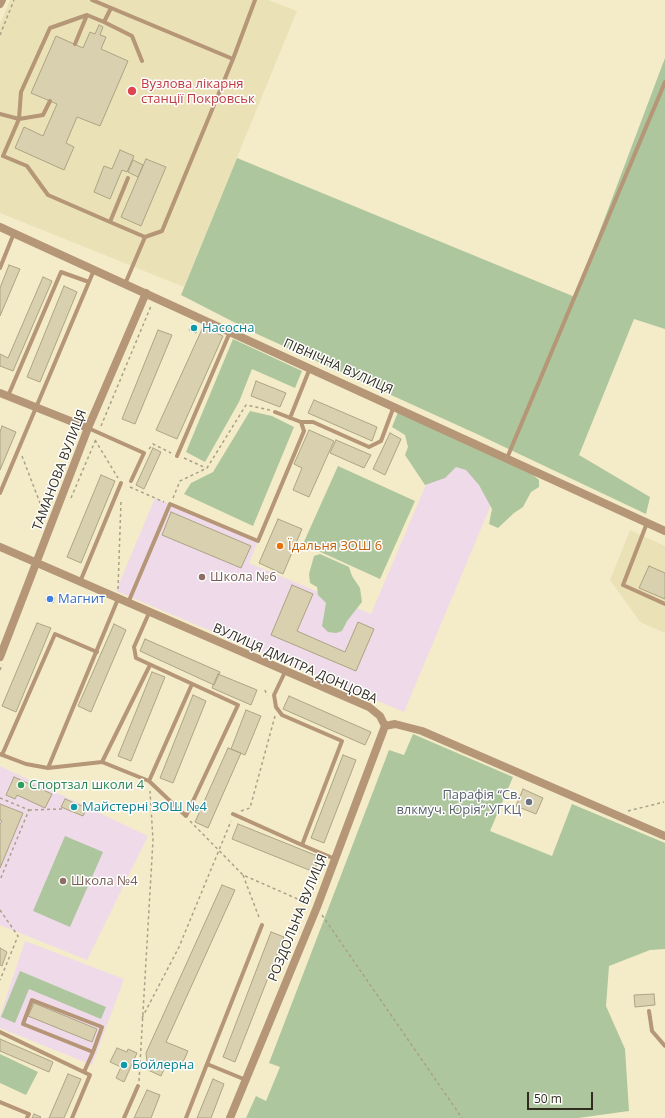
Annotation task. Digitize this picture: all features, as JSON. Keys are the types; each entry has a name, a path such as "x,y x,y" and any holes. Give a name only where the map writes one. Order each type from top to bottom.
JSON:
{"street":[{"path":"0,4 2,0"},
{"name":"ПІВНІЧНА ВУЛИЦЯ","path":"0,227 665,531"},
{"name":"ТАМАНОВА ВУЛИЦЯ","path":"1,660 88,428 146,293"},
{"path":"4,395 88,428"},
{"name":"ВУЛИЦЯ ДМИТРА ДОНЦОВА","path":"0,547 285,672 369,707 380,716 385,726"},
{"path":"385,726 395,724 422,732 665,836"},
{"name":"РОЗДОЛЬНА ВУЛИЦЯ","path":"230,1118 336,859 385,726"}],"lane":[{"path":"92,0 233,59"},
{"path":"142,61 132,36 87,15 50,28 21,92 18,119 3,156 27,166 48,194 145,237 162,231 233,59 255,0"},
{"path":"104,22 111,8"},
{"path":"75,44 87,15"},
{"path":"507,458 665,82"},
{"path":"0,114 18,119 43,115 50,101"},
{"path":"110,222 128,178"},
{"path":"0,268 14,233"},
{"path":"125,284 145,237"},
{"path":"0,493 94,270"},
{"path":"4,395 61,272 89,282"},
{"path":"177,456 230,331"},
{"path":"290,418 310,368"},
{"path":"275,412 301,422 313,422 369,447 381,441 394,406"},
{"path":"128,603 170,504 258,541 304,431 301,422"},
{"path":"88,428 144,453 132,481"},
{"path":"80,582 121,483"},
{"path":"647,523 623,585 665,604"},
{"path":"48,768 118,599"},
{"path":"97,652 55,634 1,754 26,764 48,768 102,762 150,781 186,816 238,705 136,658 134,647 149,613"},
{"path":"102,762 150,665"},
{"path":"285,672 274,695 276,707 282,715 342,741 302,845"},
{"path":"150,781 192,684"},
{"path":"233,814 336,859"},
{"path":"186,1118 262,925"},
{"path":"84,1072 93,1052 102,1027 32,1000 23,1024 93,1052"},
{"path":"649,1011 652,1031 665,1046"},
{"path":"0,1032 90,1075 72,1118"},
{"path":"207,1064 246,1080"},
{"path":"124,1118 138,1086"},
{"path":"0,1102 29,1114 27,1118"}],"path":[{"path":"0,35 14,0"},
{"path":"69,503 155,297"},
{"path":"95,440 121,483 170,504 180,481 207,468 246,405 275,412"},
{"path":"19,449 50,529"},
{"path":"118,599 121,499"},
{"path":"0,670 1,660"},
{"path":"265,690 270,702"},
{"path":"142,1018 179,947 219,852 233,814 250,808 275,715"},
{"path":"138,1086 153,840 150,781"},
{"path":"0,798 29,810 62,810"},
{"path":"614,815 664,802"},
{"path":"0,880 29,810"},
{"path":"186,816 219,852 243,875 317,907 462,1118"},
{"path":"243,875 262,925"},
{"path":"0,910 18,936 0,980"}],"shaded area":[{"name":"Вузлова лікарня станції Покровськ","path":"10,0 268,0 297,11 184,287 0,213 0,24"},
{"name":"Школа №6","path":"442,447 504,474 404,712 116,591 155,498 258,541 249,563 371,614"},
{"path":"630,530 665,546 665,633 640,622 610,580"},
{"name":"Школа №4","path":"0,766 148,836 87,960 0,925"},
{"path":"25,941 124,979 92,1065 0,1028 0,1016"}],"green space":[{"path":"665,58 665,329 634,319 579,455 650,497 646,514 479,435 257,334 181,295 237,158 575,297"},
{"path":"233,339 302,371 295,388 252,369 239,402 205,462 186,452"},
{"path":"250,411 272,416 294,427 253,526 184,494 191,483 213,472"},
{"path":"398,412 532,474 539,480 539,487 531,492 523,507 498,528 489,524 492,509 479,485 466,470 456,467 445,478 425,485 405,455 408,447 405,435 392,427"},
{"path":"338,466 415,501 380,579 303,544"},
{"path":"320,554 349,567 352,576 360,588 362,602 347,621 342,631 336,633 328,632 322,626 326,603 318,595 317,587 310,583 309,574 314,556"},
{"path":"413,734 513,777 490,831 552,856 572,804 665,843 665,949 650,950 609,966 606,1006 625,1049 629,1111 578,1118 246,1118 256,1096 266,1101 280,1067 269,1063 389,750 404,755"},
{"path":"65,836 103,852 70,927 33,911"},
{"path":"20,971 106,1007 101,1019 29,989 15,1023 1,1017"},
{"path":"0,1054 38,1072 26,1095 0,1083"}],"building":[{"path":"99,25 103,27 100,35 106,37 101,49 128,61 100,126 77,117 66,143 74,147 64,170 15,148 24,127 43,136 57,104 31,93 56,36 83,48 90,32 95,34"},
{"path":"120,150 134,156 127,172 122,170 110,199 94,192 104,166 112,169"},
{"path":"146,159 166,167 141,226 121,217"},
{"path":"133,160 143,165 138,177 128,172"},
{"path":"9,265 20,269 0,316 0,288"},
{"path":"43,277 52,281 13,371 0,366 0,354 8,358"},
{"path":"64,286 77,292 40,382 27,377"},
{"name":"Насосна","path":"192,324 198,327 196,333 189,330"},
{"path":"203,327 223,336 177,439 156,430"},
{"path":"158,330 172,335 135,424 122,419"},
{"path":"256,381 286,393 280,407 251,396"},
{"path":"314,400 377,427 372,441 308,413"},
{"path":"2,426 16,432 0,470 0,432"},
{"path":"309,430 334,441 309,497 293,490 302,468 294,464"},
{"path":"390,433 401,439 385,475 373,469"},
{"path":"336,440 371,455 364,468 330,453"},
{"path":"153,448 161,452 144,489 136,485"},
{"path":"101,475 115,481 81,563 67,557"},
{"path":"171,512 251,546 241,568 162,535"},
{"name":"Їдальня ЗОШ 6","path":"278,519 302,529 283,574 259,563"},
{"path":"649,566 665,573 665,599 639,588"},
{"path":"292,585 313,594 297,631 345,652 358,622 374,629 356,671 271,635"},
{"name":"Магнит","path":"48,595 55,598 53,603 45,600"},
{"path":"37,623 51,628 16,712 2,706"},
{"path":"114,624 126,630 91,712 78,706"},
{"path":"145,639 220,672 214,685 140,651"},
{"path":"152,672 165,677 131,761 118,756"},
{"path":"218,674 257,690 251,705 212,688"},
{"path":"193,695 206,701 173,783 160,778"},
{"path":"289,696 371,732 365,745 283,709"},
{"path":"246,710 261,716 245,755 231,749"},
{"path":"228,748 241,753 208,828 195,822"},
{"path":"343,755 356,760 324,843 311,838"},
{"name":"Спортзал школи 4","path":"14,777 52,794 45,808 17,795 15,799 6,795"},
{"name":"Парафія “Св. влкмуч. Юрія”,УГКЦ","path":"523,789 543,798 536,814 516,806"},
{"name":"Майстерні ЗОШ №4","path":"65,799 87,808 83,816 61,807"},
{"path":"0,804 23,813 0,868 0,824 2,821 0,820"},
{"path":"238,824 320,857 314,872 232,839"},
{"path":"222,885 235,890 166,1042 188,1051 180,1069 167,1063 161,1076 148,1070 146,1053"},
{"path":"271,932 284,937 235,1062 223,1057"},
{"path":"0,948 7,952 2,966 0,965"},
{"path":"654,994 655,1005 635,1007 634,995"},
{"path":"34,1003 97,1029 92,1042 28,1016"},
{"path":"0,1039 53,1062 49,1072 0,1051"},
{"name":"Бойлерна","path":"117,1048 127,1052 128,1049 137,1053 124,1082 116,1078 121,1067 110,1062"},
{"path":"68,1074 81,1079 64,1118 49,1118"},
{"path":"213,1079 224,1084 211,1118 197,1118"},
{"path":"147,1090 160,1095 151,1118 134,1118"},
{"path":"34,1114 41,1117 32,1118"}],"place":[{"name":"Вузлова лікарня станції Покровськ","path":"132,91"},
{"name":"Насосна","path":"194,328"},
{"name":"Їдальня ЗОШ 6","path":"280,546"},
{"name":"Школа №6","path":"202,577"},
{"name":"Магнит","path":"50,599"},
{"name":"Спортзал школи 4","path":"21,785"},
{"name":"Парафія “Св. влкмуч. Юрія”,УГКЦ","path":"529,802"},
{"name":"Майстерні ЗОШ №4","path":"74,807"},
{"name":"Школа №4","path":"63,881"},
{"name":"Бойлерна","path":"124,1065"}]}
